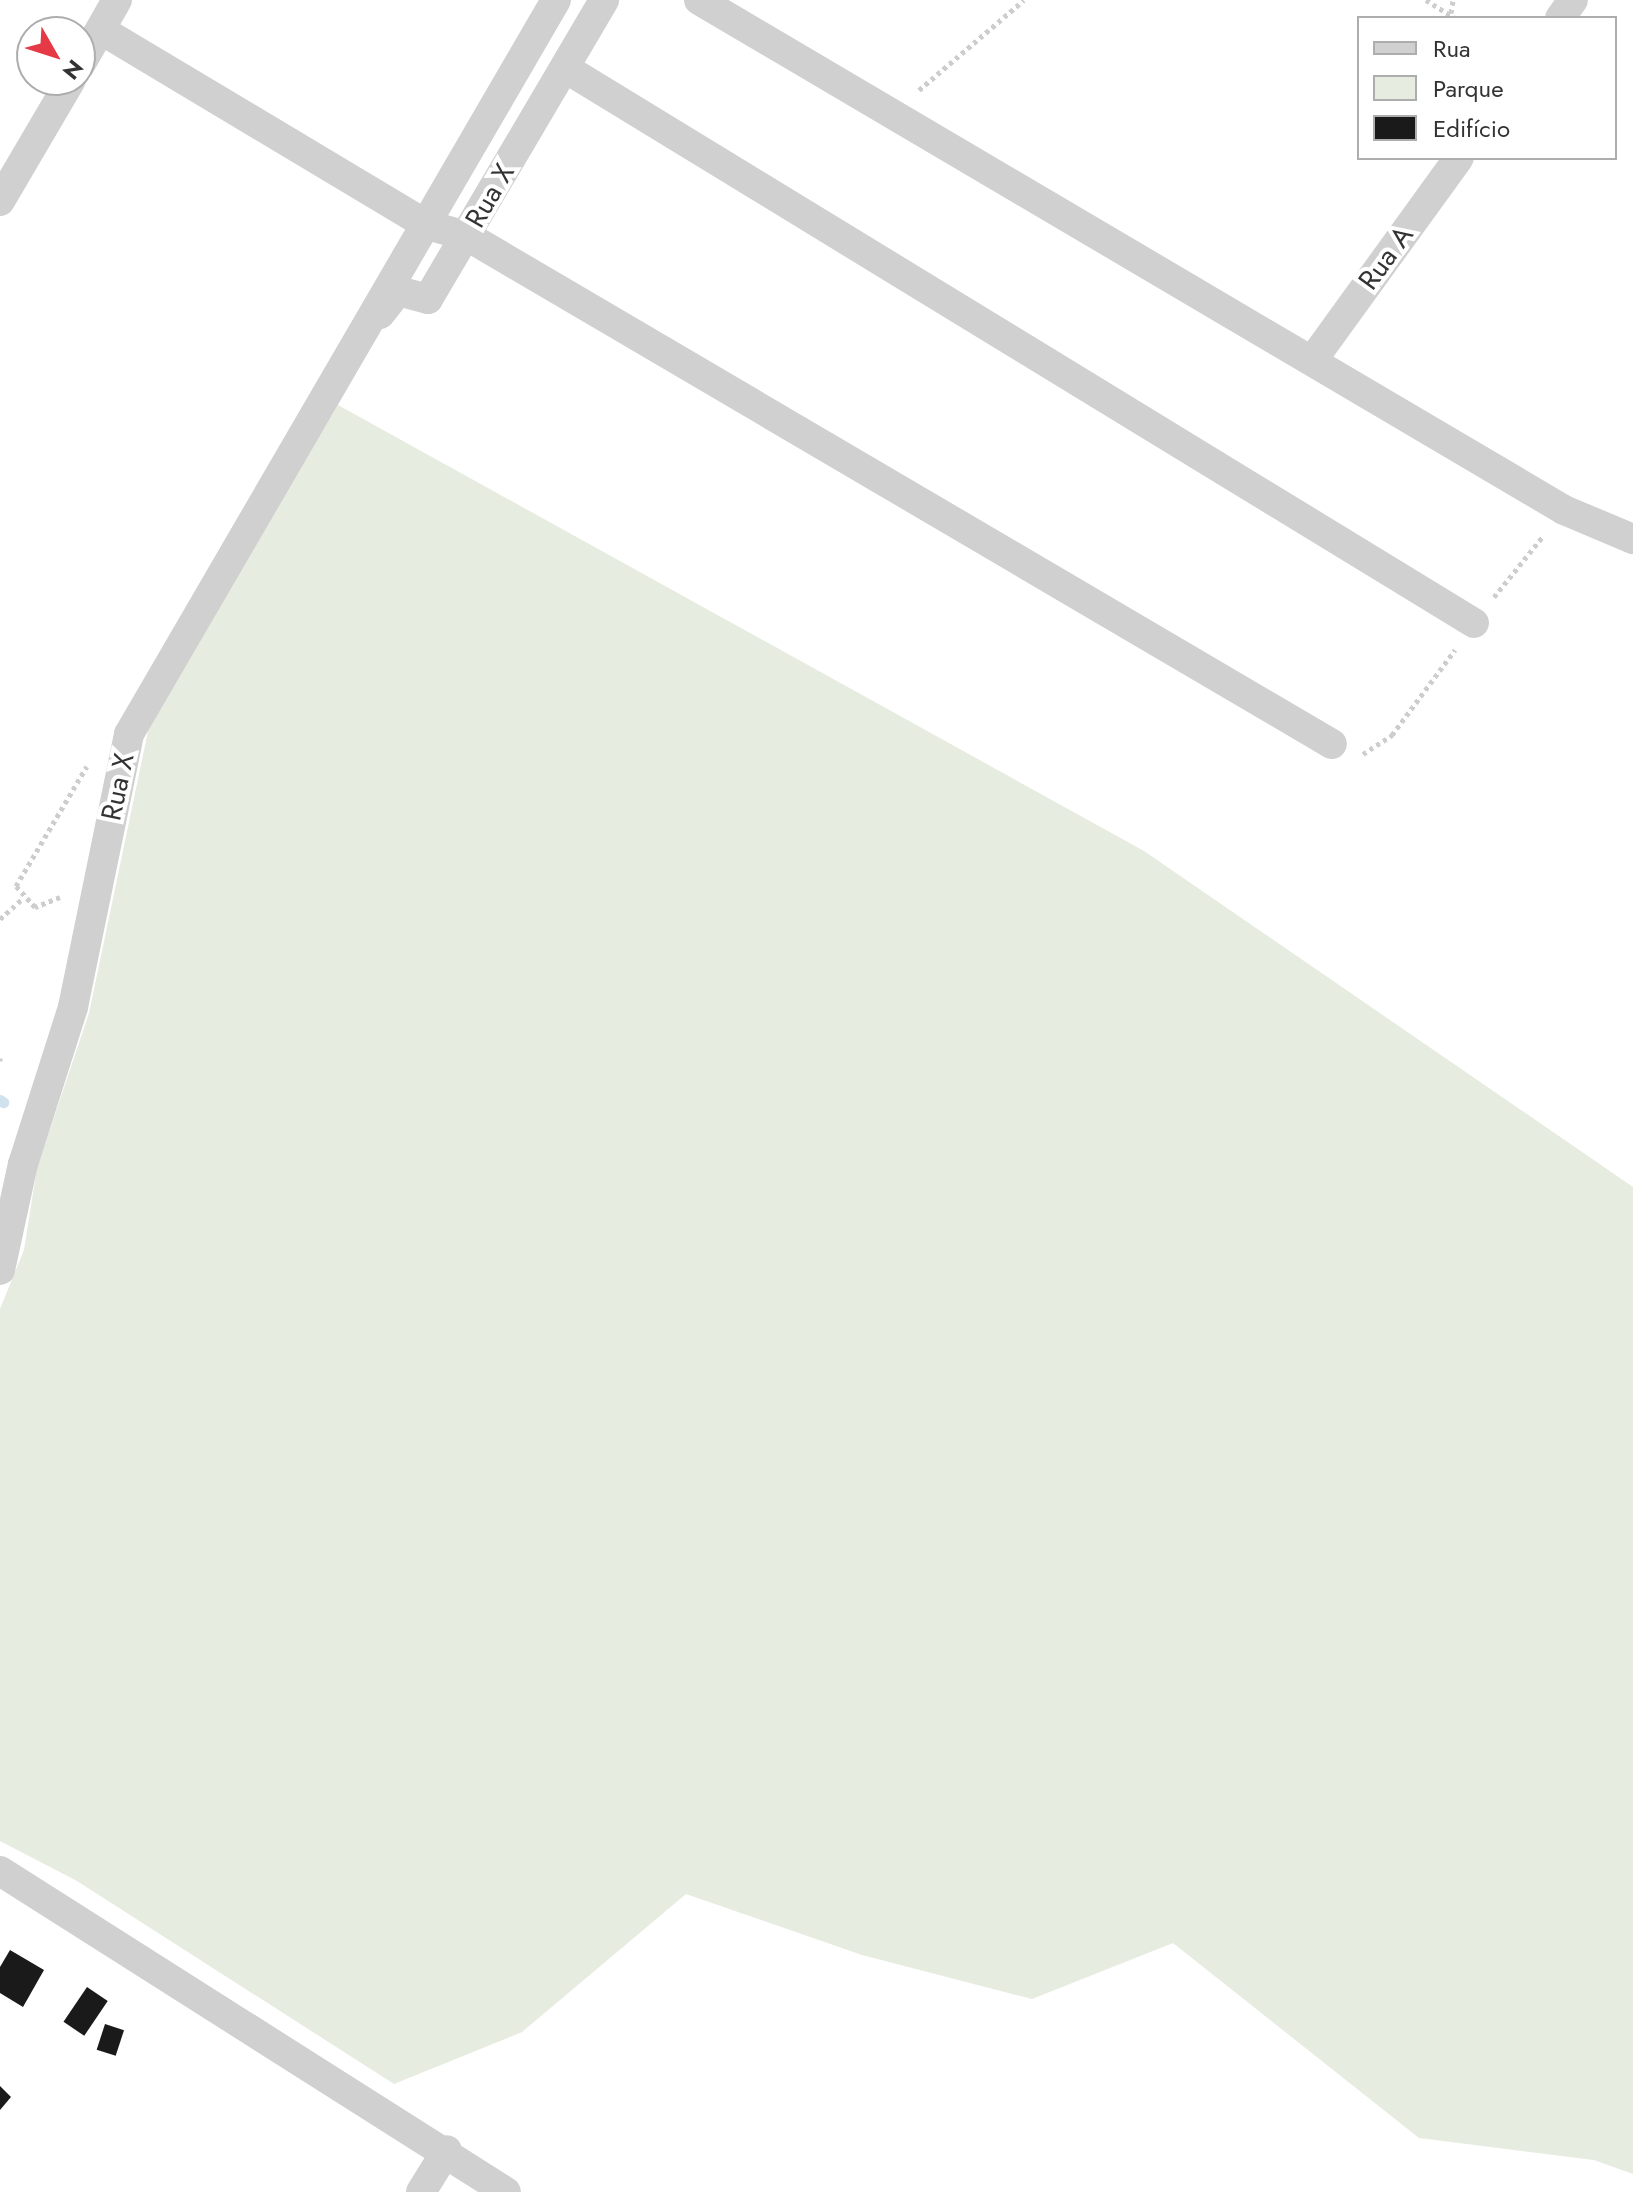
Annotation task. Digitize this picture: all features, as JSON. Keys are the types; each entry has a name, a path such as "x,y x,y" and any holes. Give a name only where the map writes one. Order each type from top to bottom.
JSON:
{"street":[{"path":"96,38 117,0"},
{"name":"Rua X","path":"0,1270 11,1163 73,1007 129,734 556,0"},
{"name":"Rua X","path":"351,350 398,291 428,299 604,0"},
{"path":"699,0 1314,358 1564,510 1628,526"},
{"path":"101,30 427,225 467,236 1332,744"},
{"path":"565,68 1474,623"},
{"path":"0,201 62,96"},
{"name":"Rua A","path":"1314,358 1458,160"},
{"path":"0,1871 447,2150 506,2192"},
{"path":"421,2192 447,2150"}],"path":[{"path":"891,113 1021,0"},
{"path":"1426,0 1453,16"},
{"path":"1453,0 1453,16"},
{"path":"0,919 27,893 16,886 89,762"},
{"path":"22,899 50,906 68,882"}],"green space":[{"path":"338,405 1144,851 1633,1187 1633,2174 1594,2160 1419,2138 1173,1943 1032,1999 862,1955 686,1894 522,2032 394,2084 77,1881 0,1841 0,1309 24,1250 37,1168 89,1013 151,717"}],"building":[{"path":"10,1950 44,1970 23,2007 0,1993 0,1967"},
{"path":"87,1987 108,2001 84,2036 64,2022"},
{"path":"105,2024 124,2030 116,2056 97,2050"},
{"path":"0,2086 11,2097 0,2110"}]}
